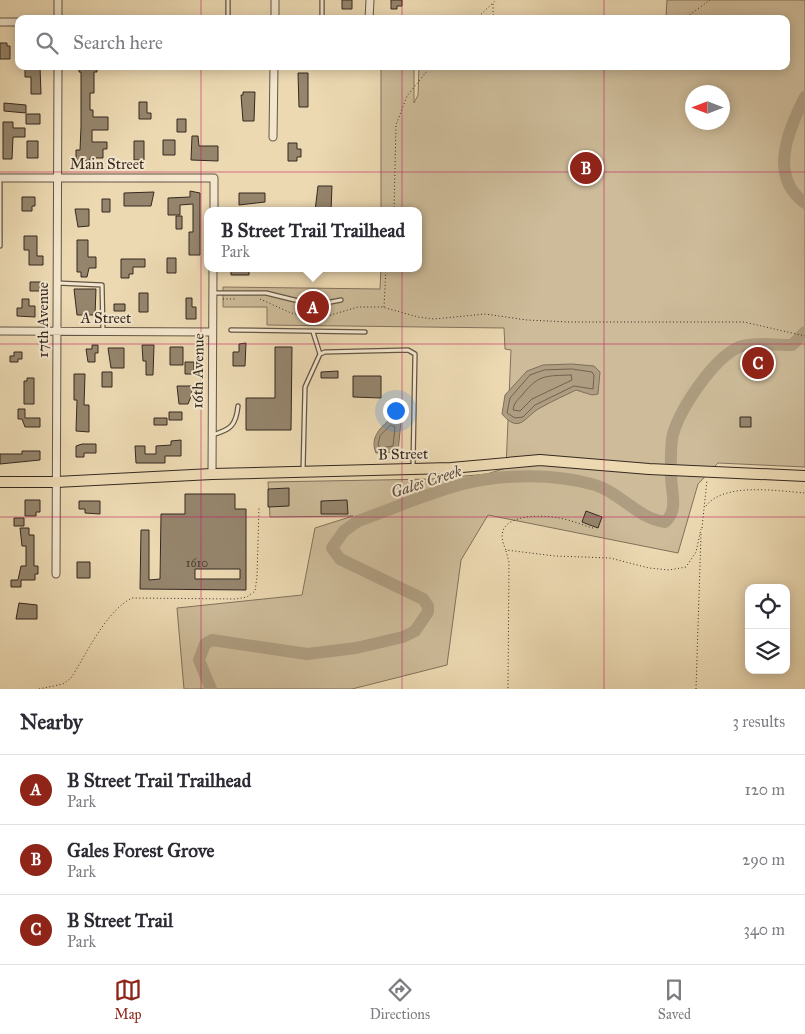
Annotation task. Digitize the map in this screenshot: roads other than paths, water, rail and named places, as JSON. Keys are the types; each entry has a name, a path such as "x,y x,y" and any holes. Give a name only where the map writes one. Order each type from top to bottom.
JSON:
{"main road":[{"name":"B Street","path":"0,482 56,482 212,474 468,467 540,460 649,469 805,476"}],"street":[{"path":"58,0 58,15"},
{"path":"275,0 275,15"},
{"path":"369,15 370,0"},
{"path":"0,22 15,22"},
{"name":"17th Avenue","path":"56,574 58,70"},
{"path":"273,137 274,70"},
{"name":"Main Street","path":"0,178 214,178 214,207"},
{"name":"16th Avenue","path":"212,474 213,272"},
{"name":"A Street","path":"0,331 212,332"}],"lane":[{"path":"228,0 228,15"},
{"path":"322,0 322,15"},
{"path":"0,178 0,246"},
{"path":"57,283 102,285 103,332"},
{"path":"213,292 266,293 315,305 341,300"},
{"path":"231,330 365,332"},
{"path":"303,471 305,387 320,354 313,332"},
{"path":"320,354 408,350 415,354 413,469"},
{"path":"212,435 228,430 236,418 238,406"}],"water":[{"path":"572,364 594,366 600,372 598,394 592,395 576,390 540,408 518,423 513,423 502,414 505,395 527,371 543,365"},
{"path":"393,416 401,421 398,452 376,453 374,447 375,437"}],"waterway":[{"name":"Gales Creek","path":"805,97 788,138 784,167 787,180 794,192 805,203"},
{"name":"Gales Creek","path":"211,689 199,660 205,644 212,640 307,654 356,648 403,637 415,631 428,612 428,606 423,599 340,559 332,548 344,531 358,521 423,496 463,484 495,478 529,476 563,478 595,485 613,494 646,516 665,522 672,512 673,506 671,475 671,444 673,434 683,411 700,384 719,361 739,347 757,344 792,345 805,332"}],"place":[{"name":"Gales Forest Grove","path":"586,168"},
{"name":"B Street Trail Trailhead","path":"313,307"},
{"name":"B Street Trail","path":"758,363"}]}
